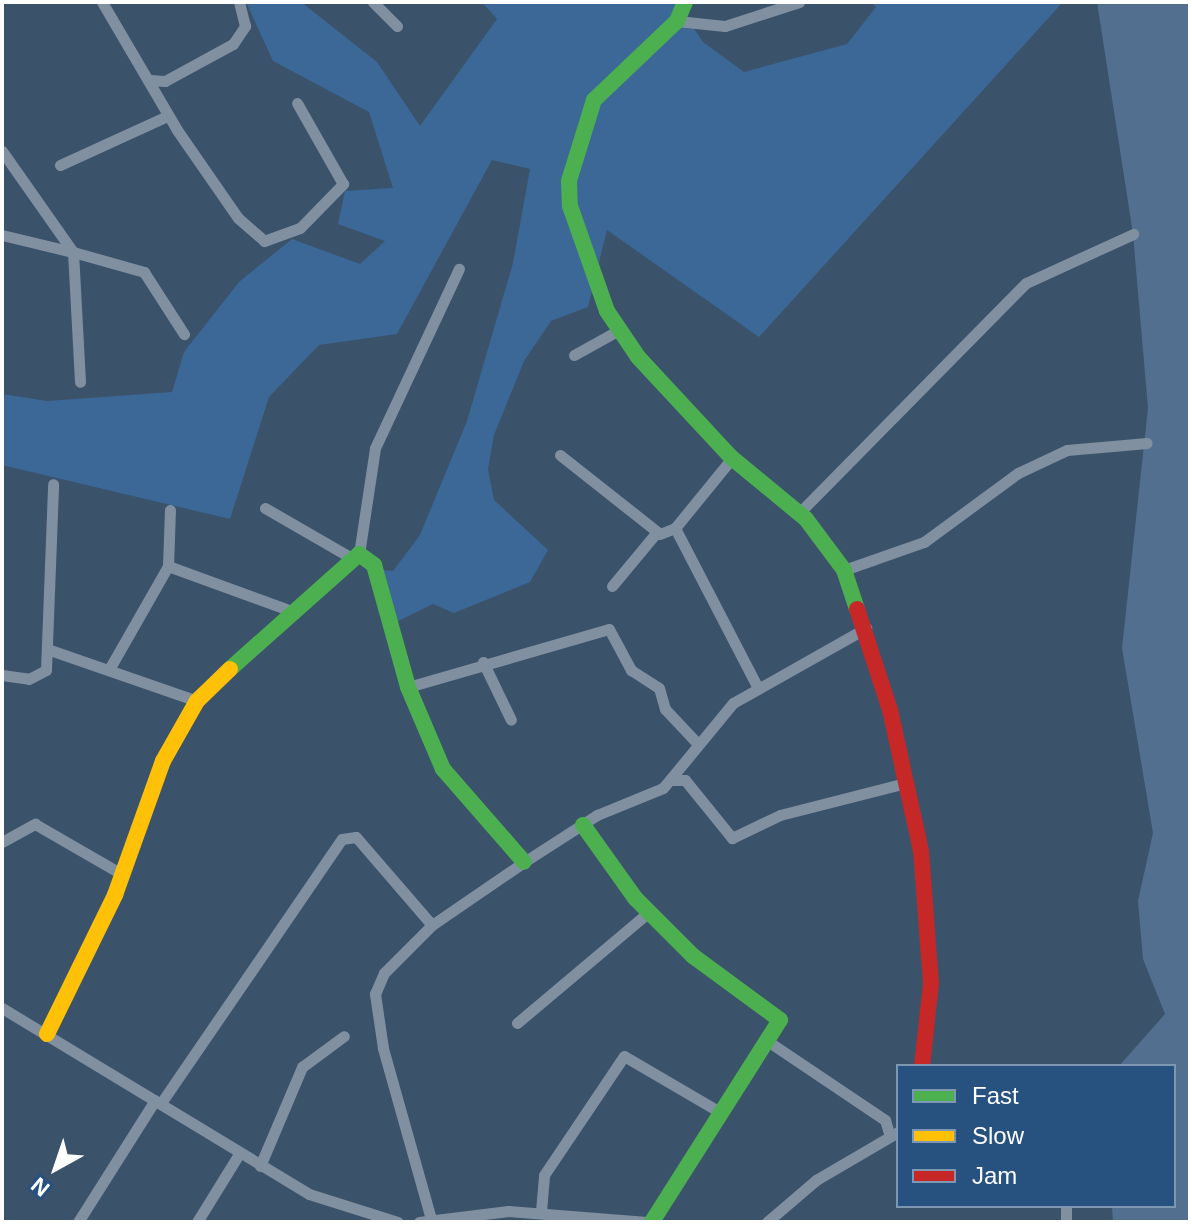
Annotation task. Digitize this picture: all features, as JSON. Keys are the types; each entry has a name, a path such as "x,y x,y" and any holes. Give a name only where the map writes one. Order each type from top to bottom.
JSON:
{"street":[{"path":"102,2 150,80 167,116 238,218 270,242 331,204 343,184 297,103"},
{"path":"150,80 165,81 233,44 245,26 239,2"},
{"path":"373,2 397,26"},
{"path":"685,2 677,21 607,80 585,123 569,181 576,232 619,330 732,458 799,513 844,570 866,628 921,851 931,983 922,1064"},
{"path":"677,21 725,26 799,2"},
{"path":"60,165 167,116"},
{"path":"2,151 73,252 80,382"},
{"path":"799,513 1026,283 1133,234"},
{"path":"2,235 144,272 184,334"},
{"path":"47,1034 120,873 163,761 197,701 289,610 355,556 375,448 459,269"},
{"path":"574,355 619,330"},
{"path":"844,570 924,542 1018,473 1067,450 1147,443"},
{"path":"560,455 656,533"},
{"path":"612,586 656,533 675,528 732,458"},
{"path":"2,675 39,676 50,650 53,484"},
{"path":"265,508 374,565 408,687 443,769 524,862"},
{"path":"111,666 168,566 170,510"},
{"path":"675,528 758,688"},
{"path":"168,566 289,610"},
{"path":"671,780 695,741 758,688 866,628"},
{"path":"408,687 483,662 609,629 631,670 659,688 665,709 695,741"},
{"path":"50,650 111,666 197,701"},
{"path":"483,662 511,720"},
{"path":"583,825 649,912 693,956 777,1013 781,1023 718,1111 650,1222 541,1211 425,1220 383,1048 375,994 397,956 432,925 524,862 583,825 671,780 685,780 732,838 780,815 906,783"},
{"path":"2,842 35,824 120,873"},
{"path":"78,1222 342,839 356,837 432,925"},
{"path":"517,1023 649,912"},
{"path":"2,1008 309,1194 398,1222"},
{"path":"260,1166 302,1067 344,1036"},
{"path":"767,1222 816,1180 894,1134 885,1120 769,1042"},
{"path":"541,1211 544,1175 624,1056 718,1111"},
{"path":"197,1222 239,1154"}],"shaded area":[{"path":"246,2 301,2 377,62 420,126 497,19 482,2 692,2 682,11 703,42 744,72 847,44 876,7 871,2 1063,2 759,337 607,230 588,307 551,321 524,361 494,435 488,469 494,500 548,550 530,582 454,613 433,604 390,625 374,569 393,571 420,535 467,421 513,263 530,169 492,160 397,334 319,345 269,397 230,519 2,465 2,394 47,401 172,392 184,352 239,282 292,239 360,264 385,241 338,224 345,191 393,188 369,112 273,61"},
{"path":"1097,2 1190,2 1190,1222 1113,1222 1112,1208 1176,1208 1176,1064 1121,1064 1165,1014 1143,959 1138,901 1153,833 1122,648 1148,408 1133,234"}],"traffic: fast":[{"path":"685,2 677,21 594,100 569,181 570,206 607,311 638,357 732,458 806,519 844,570 857,609"},
{"path":"230,669 359,554 374,565 408,687 443,769 524,862"},
{"path":"583,825 635,898 693,956 780,1020 652,1222"}],"traffic: slow":[{"path":"47,1034 115,895 163,761 197,701 230,669"}],"traffic: jam":[{"path":"857,609 890,710 921,851 931,983 922,1064"}]}
